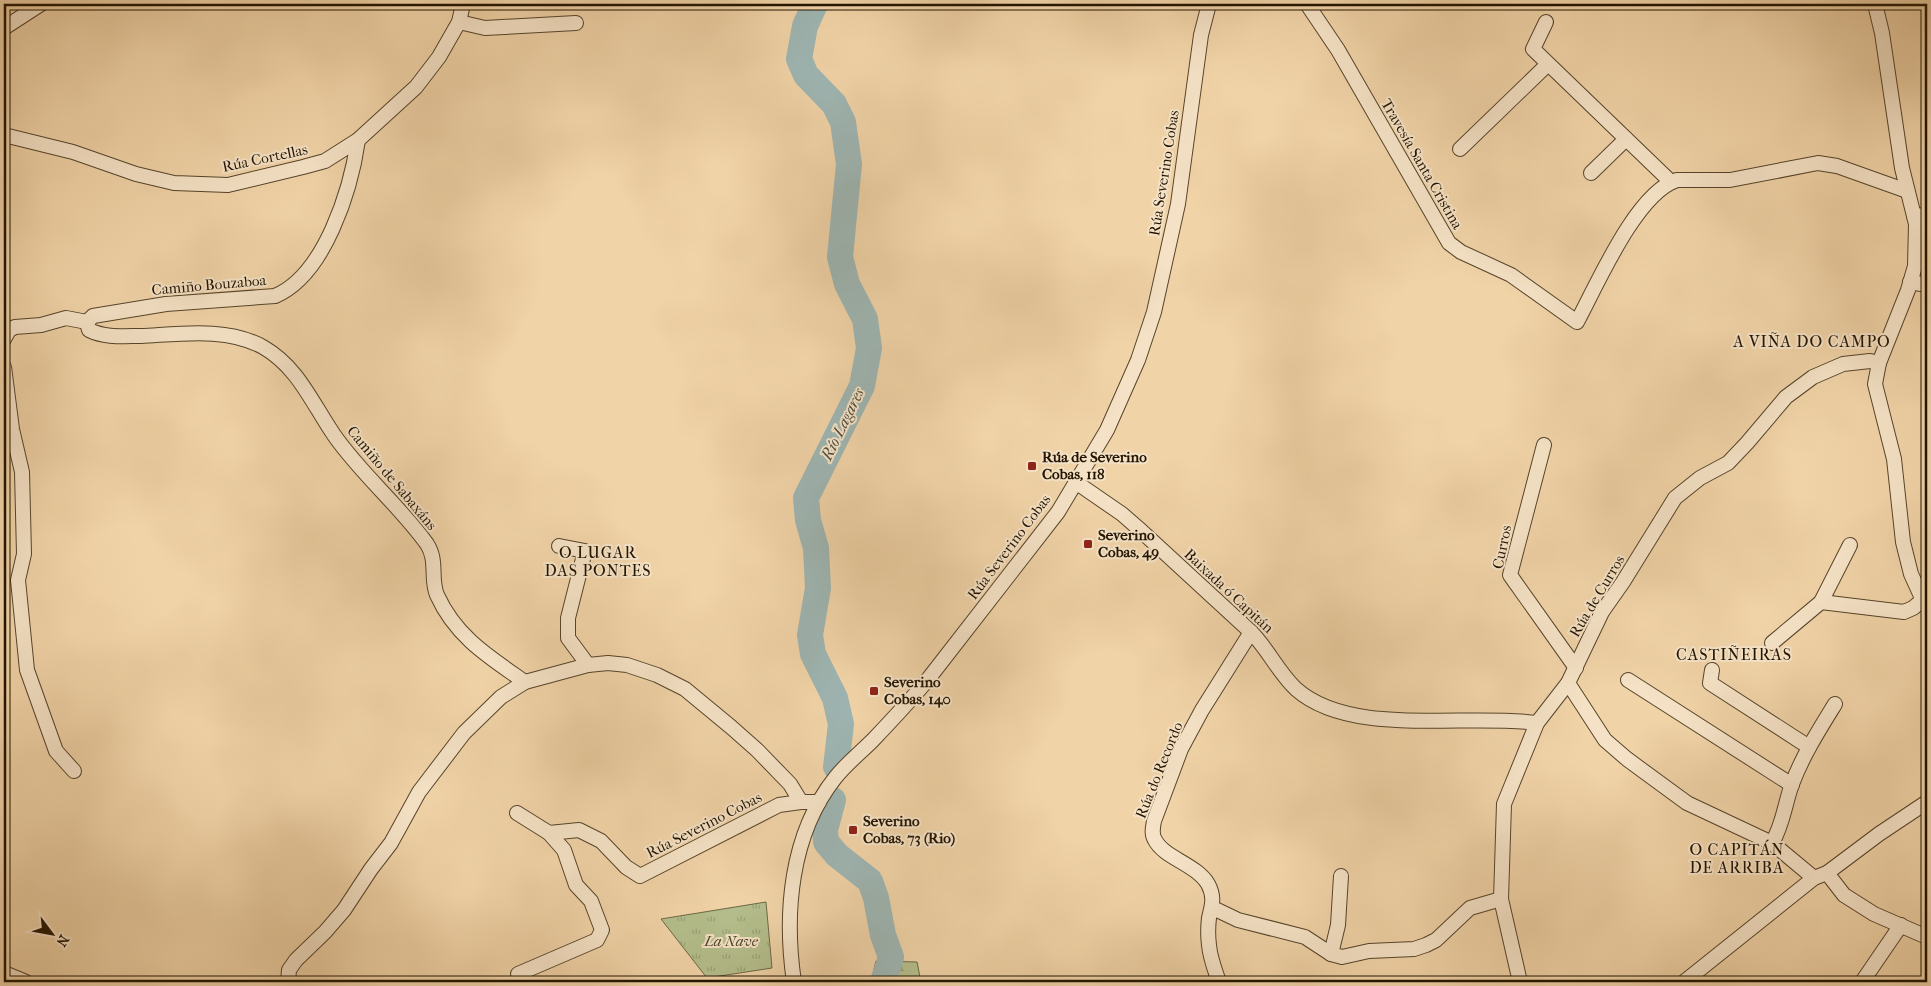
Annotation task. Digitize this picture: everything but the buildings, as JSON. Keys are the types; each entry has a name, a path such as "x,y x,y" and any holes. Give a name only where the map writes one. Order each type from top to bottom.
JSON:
{"street":[{"path":"4,28 41,4"},
{"name":"Rúa Cortellas","path":"4,135 73,152 136,174 174,183 228,185 325,161 358,140 416,87 439,57 459,22 463,4"},
{"name":"Rúa Severino Cobas","path":"794,982 789,935 793,880 800,849 819,802 835,777 909,703 1058,512 1108,430 1138,360 1154,312 1178,204 1198,54 1208,4"},
{"name":"Travesía Santa Cristina","path":"1306,4 1338,50 1449,243 1462,252 1511,275 1576,322 1630,224 1645,203 1671,182"},
{"path":"1821,602 1904,612 1925,600 1911,574 1903,542 1894,459 1874,384 1879,363 1915,266 1916,224 1921,216 1907,191 1882,33 1875,4"},
{"path":"459,22 485,28 576,23"},
{"path":"1546,22 1533,49 1671,182 1677,180 1730,180 1818,163 1837,166 1907,191"},
{"path":"1460,149 1548,64"},
{"path":"1591,173 1626,139"},
{"name":"Camiño Bouzaboa","path":"4,340 9,330 15,327 41,325 66,318 87,322 93,316 166,304 275,296 286,291 310,266 336,225 356,159 358,140"},
{"path":"1910,282 1927,285"},
{"name":"Camiño de Sabaxáns","path":"87,322 89,330 98,334 126,336 210,333 238,338 256,343 279,358 298,377 345,451 413,525 429,548 435,567 434,582 437,594 454,624 476,647 524,682"},
{"name":"Rúa de Curros","path":"1520,982 1501,899 1504,804 1536,723 1568,683 1602,612 1623,582 1675,498 1700,478 1728,462 1786,398 1814,377 1843,364 1870,361 1879,363"},
{"path":"4,366 12,429 22,472 24,554 18,580 27,670 56,751 74,772"},
{"name":"Curros","path":"1544,445 1510,575 1576,668"},
{"name":"Baixada ó Capitán","path":"1077,483 1130,521 1251,632 1264,646 1296,689 1313,700 1345,713 1384,720 1512,720 1536,723"},
{"path":"1772,643 1821,602 1850,545"},
{"path":"559,546 585,551 568,618 568,638 588,665"},
{"name":"Rúa do Recordo","path":"1219,982 1211,959 1209,944 1210,917 1213,908 1212,893 1203,877 1162,849 1154,840 1152,832 1154,821 1181,749 1202,710 1251,632"},
{"path":"288,982 289,970 296,960 325,932 344,910 371,868 391,844 419,792 464,733 501,697 524,682 588,665 608,663 628,666 657,675 685,689 757,750 790,784 801,802 819,802"},
{"path":"1712,670 1710,683 1809,747"},
{"path":"1628,680 1792,786"},
{"path":"1568,683 1605,740 1621,755 1687,803 1772,842 1821,875 1844,896 1874,914 1927,937"},
{"path":"1772,842 1778,833 1800,764 1835,704"},
{"name":"Rúa Severino Cobas","path":"548,832 579,830 602,841 626,867 640,876 779,805 801,802"},
{"path":"1684,982 1821,875 1927,802"},
{"path":"517,813 548,832 564,850 576,885 591,901 602,930 597,940 518,974"},
{"path":"1332,954 1338,925 1341,876"},
{"path":"1213,908 1238,920 1305,937 1332,954 1342,957 1369,951 1414,949 1426,945 1436,940 1470,908 1501,899"},
{"path":"1862,982 1901,926"},
{"path":"4,973 26,982"}],"green space":[{"name":"La Nave","path":"766,902 772,968 707,978 661,919"},
{"path":"876,961 917,962 921,982 871,982"}],"waterway":[{"name":"Río Lagares","path":"815,4 805,26 799,59 806,75 834,104 843,122 849,164 840,257 847,284 865,319 869,348 862,386 806,498 808,520 816,548 818,588 810,635 813,654 835,698 841,724 836,767"},
{"name":"Río Lagares","path":"833,800 825,830 826,842 837,855 870,881 876,898 883,935 891,957 883,982"}],"place":[{"name":"Rúa de Severino Cobas, 118","path":"1032,466"},
{"name":"Severino Cobas, 49","path":"1088,544"},
{"name":"Severino Cobas, 140","path":"874,691"},
{"name":"Severino Cobas, 73 (Rio)","path":"853,830"}],"district":[{"name":"A VIÑA DO CAMPO","path":"1812,341"},
{"name":"O LUGAR DAS PONTES","path":"598,561"},
{"name":"CASTIÑEIRAS","path":"1734,654"},
{"name":"O CAPITÁN DE ARRIBA","path":"1737,858"}]}
